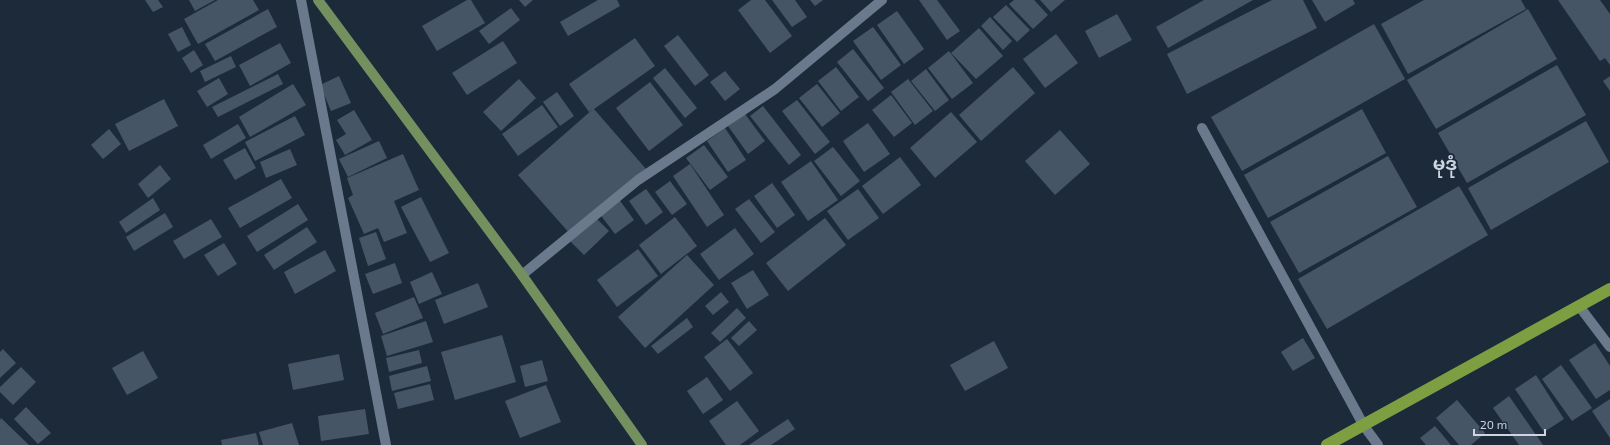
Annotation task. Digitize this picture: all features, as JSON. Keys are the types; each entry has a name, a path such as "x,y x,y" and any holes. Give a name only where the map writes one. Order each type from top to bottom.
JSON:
{"highway":[{"path":"1327,445 1364,426 1610,289"}],"main road":[{"path":"318,0 522,275 642,445"}],"street":[{"path":"301,0 386,445"},
{"path":"522,275 638,180 776,89 882,0"},
{"path":"1202,128 1364,426 1378,445"},
{"path":"1579,306 1610,346"}],"building":[{"path":"145,0 158,0 163,7 153,12"},
{"path":"189,0 215,0 195,11"},
{"path":"218,0 253,0 259,10 198,44 184,19"},
{"path":"467,0 471,0 485,23 437,51 422,26"},
{"path":"519,0 533,0 525,7"},
{"path":"598,0 617,0 620,6 568,36 560,22"},
{"path":"751,0 765,0 792,36 770,53 738,10"},
{"path":"772,0 795,0 807,17 792,27"},
{"path":"810,0 823,0 815,6"},
{"path":"919,0 937,0 960,31 947,40"},
{"path":"1014,0 1034,0 1048,15 1033,29 1009,4"},
{"path":"1040,0 1065,0 1051,12"},
{"path":"1204,0 1253,0 1168,48 1156,27"},
{"path":"1272,0 1303,0 1317,28 1187,94 1167,54"},
{"path":"1312,0 1353,0 1355,4 1325,22"},
{"path":"1424,0 1521,0 1526,9 1408,74 1381,24"},
{"path":"1558,0 1600,0 1610,14 1610,65 1605,58 1600,61"},
{"path":"1006,5 1030,30 1017,42 993,17"},
{"path":"511,8 520,20 489,44 479,31"},
{"path":"268,9 277,27 215,61 205,44"},
{"path":"1528,9 1557,59 1436,129 1407,80"},
{"path":"897,11 924,49 904,64 877,25"},
{"path":"1117,14 1132,40 1099,58 1085,31"},
{"path":"990,17 1012,41 1003,50 981,26"},
{"path":"1374,24 1405,79 1242,171 1211,117"},
{"path":"182,27 191,45 178,52 168,34"},
{"path":"873,27 901,65 881,80 853,41"},
{"path":"979,28 1003,56 976,79 951,53"},
{"path":"1056,34 1078,63 1045,88 1023,59"},
{"path":"678,35 709,75 695,86 664,46"},
{"path":"635,38 655,66 594,109 646,169 571,235 518,175 593,109 589,112 569,84"},
{"path":"503,41 517,63 467,95 452,73"},
{"path":"280,43 291,63 250,86 239,65"},
{"path":"853,49 884,88 868,101 837,62"},
{"path":"194,50 203,65 191,73 182,58"},
{"path":"949,51 973,83 952,99 928,68"},
{"path":"231,56 236,67 205,82 200,71"},
{"path":"1557,65 1586,115 1467,183 1438,133"},
{"path":"836,67 859,97 841,111 818,81"},
{"path":"1013,67 1035,93 981,141 959,115"},
{"path":"665,68 697,108 685,118 653,78"},
{"path":"926,69 949,100 935,111 911,81"},
{"path":"725,71 740,89 725,101 710,82"},
{"path":"278,74 283,84 218,117 212,107"},
{"path":"339,76 351,103 331,111 320,85"},
{"path":"1610,76 1610,91 1603,81"},
{"path":"219,78 228,94 207,107 197,91"},
{"path":"519,79 536,98 501,131 483,112"},
{"path":"908,79 933,111 915,125 891,92"},
{"path":"650,82 683,125 649,151 616,108"},
{"path":"293,84 306,105 250,137 239,117"},
{"path":"817,84 840,113 822,127 799,98"},
{"path":"557,92 574,116 560,126 543,102"},
{"path":"891,95 912,123 894,137 872,110"},
{"path":"164,99 178,126 129,151 115,124"},
{"path":"797,100 830,142 815,154 782,111"},
{"path":"542,105 558,127 518,156 502,134"},
{"path":"763,106 801,155 789,165 750,116"},
{"path":"1362,109 1386,153 1268,218 1244,175"},
{"path":"354,110 372,140 345,155 336,140 346,134 337,120"},
{"path":"951,112 977,142 935,178 910,148"},
{"path":"745,114 765,141 748,154 728,126"},
{"path":"295,116 305,135 255,161 245,142"},
{"path":"1586,121 1609,162 1491,230 1468,188"},
{"path":"868,123 890,154 864,172 843,141"},
{"path":"238,124 246,138 211,159 203,145"},
{"path":"725,128 746,160 728,172 707,141"},
{"path":"109,129 121,144 103,159 91,145"},
{"path":"1060,130 1090,164 1055,195 1025,161"},
{"path":"379,141 387,158 348,177 339,159"},
{"path":"704,145 728,177 710,190 686,158"},
{"path":"833,147 860,181 841,196 814,161"},
{"path":"245,148 256,168 235,180 223,160"},
{"path":"290,149 297,165 266,178 260,162"},
{"path":"403,154 419,190 394,201 407,233 384,242 378,228 364,234 348,198 353,195 347,178"},
{"path":"1388,156 1417,207 1299,273 1270,222"},
{"path":"900,157 921,185 883,214 862,186"},
{"path":"811,161 838,200 808,221 781,182"},
{"path":"690,164 724,215 707,227 673,176"},
{"path":"160,165 171,179 148,198 138,184"},
{"path":"281,179 292,198 240,228 228,208"},
{"path":"670,181 687,204 672,215 655,192"},
{"path":"772,183 795,215 777,228 754,196"},
{"path":"1459,186 1488,235 1327,329 1298,279"},
{"path":"646,189 663,212 646,225 629,201"},
{"path":"858,189 879,218 848,240 827,211"},
{"path":"421,197 449,253 430,262 401,207"},
{"path":"153,198 160,210 126,233 119,222"},
{"path":"618,198 634,220 615,234 599,213"},
{"path":"749,199 775,232 761,243 735,209"},
{"path":"298,204 308,220 257,252 247,236"},
{"path":"165,213 173,227 134,251 126,237"},
{"path":"595,217 609,231 584,255 570,241"},
{"path":"675,217 697,246 661,274 639,245"},
{"path":"825,218 846,245 788,291 766,263"},
{"path":"211,219 222,237 184,259 173,241"},
{"path":"307,227 317,242 274,270 264,255"},
{"path":"735,228 754,254 719,280 700,254"},
{"path":"376,232 386,259 368,266 359,238"},
{"path":"224,243 237,264 218,276 204,255"},
{"path":"638,249 658,276 617,307 597,280"},
{"path":"325,250 336,271 295,294 284,272"},
{"path":"687,255 714,285 645,348 618,317"},
{"path":"395,263 402,283 373,294 365,274"},
{"path":"753,270 769,295 747,309 731,283"},
{"path":"432,272 442,294 419,304 410,282"},
{"path":"478,283 488,307 444,324 435,300"},
{"path":"721,292 729,302 713,315 705,306"},
{"path":"414,297 423,318 383,334 375,313"},
{"path":"737,308 746,318 720,342 711,333"},
{"path":"687,318 693,327 658,354 651,346"},
{"path":"426,321 433,342 387,356 381,336"},
{"path":"749,321 757,330 739,346 731,338"},
{"path":"502,335 516,382 455,400 441,352"},
{"path":"1303,338 1315,358 1293,371 1281,352"},
{"path":"727,339 753,373 730,391 704,357"},
{"path":"994,341 1008,368 965,391 950,365"},
{"path":"1595,343 1610,366 1610,390 1596,399 1569,360"},
{"path":"3,349 16,363 0,378 0,352"},
{"path":"419,350 422,363 389,372 386,358"},
{"path":"143,351 158,378 127,395 112,368"},
{"path":"339,354 344,380 293,390 288,364"},
{"path":"542,360 548,381 525,387 520,366"},
{"path":"1561,365 1592,408 1572,421 1542,379"},
{"path":"427,366 431,381 392,391 389,376"},
{"path":"21,367 36,382 13,405 0,392 0,387"},
{"path":"1536,375 1564,419 1544,432 1515,389"},
{"path":"707,377 723,400 703,414 687,391"},
{"path":"430,384 434,400 398,409 394,393"},
{"path":"546,385 561,422 520,438 505,401"},
{"path":"1509,396 1543,445 1519,445 1493,408"},
{"path":"1610,399 1610,438 1592,411"},
{"path":"1457,400 1485,433 1471,445 1459,445 1436,418"},
{"path":"737,401 759,431 740,445 726,445 709,421"},
{"path":"26,407 51,433 38,444 14,419"},
{"path":"365,409 369,434 321,441 318,416"},
{"path":"1,418 29,445 0,445"},
{"path":"788,419 795,429 771,445 749,445"},
{"path":"292,423 299,445 263,445 259,432"},
{"path":"1435,426 1451,445 1426,445 1420,438"},
{"path":"256,433 259,445 222,445 221,440"}],"district":[{"name":"မုဒုံ","path":"1445,164"}]}
